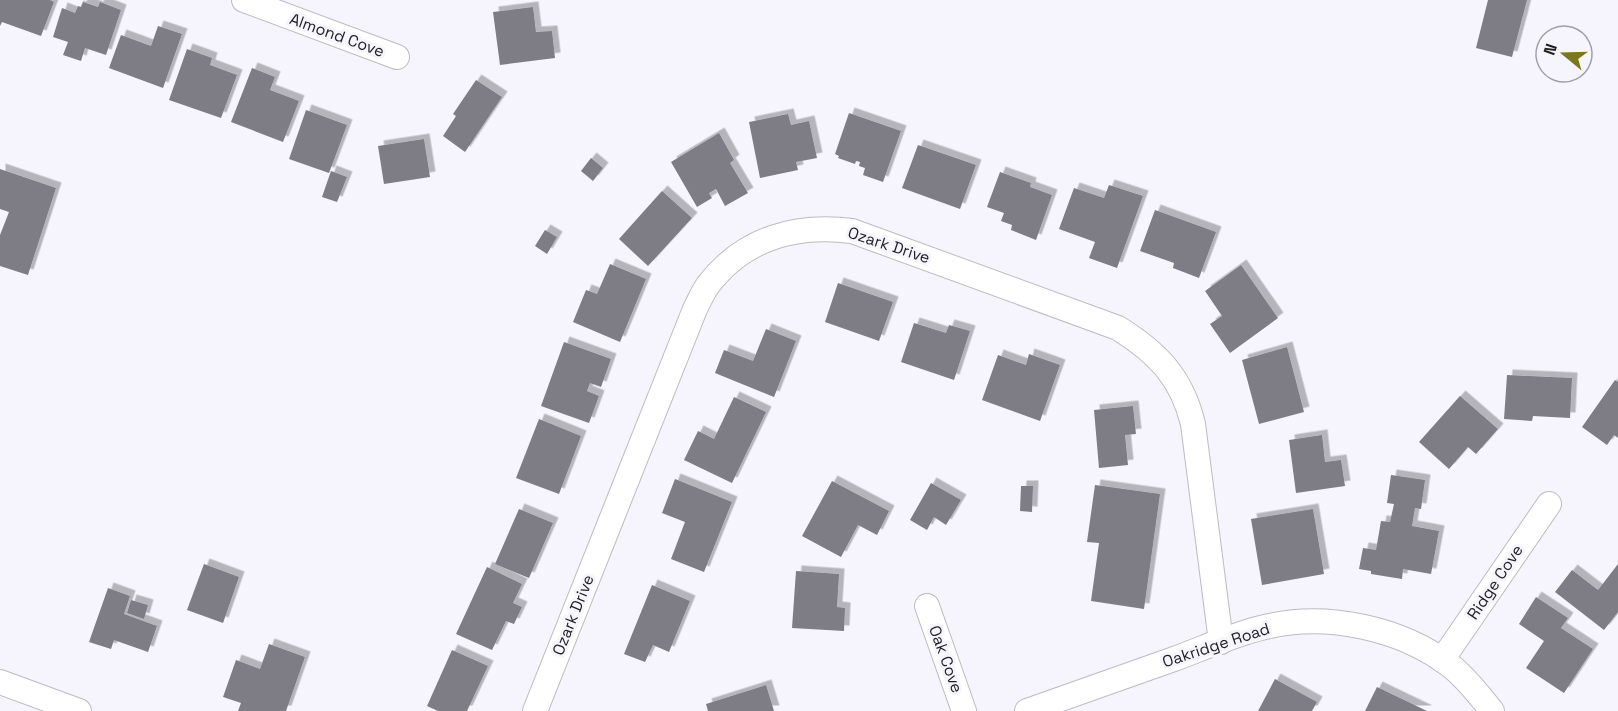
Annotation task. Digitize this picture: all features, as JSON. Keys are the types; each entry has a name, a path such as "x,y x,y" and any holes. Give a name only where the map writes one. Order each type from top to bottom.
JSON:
{"street":[{"name":"Almond Cove","path":"244,0 397,57"},
{"name":"Ozark Drive","path":"535,711 694,309 708,285 746,250 782,234 802,229 829,228 852,231 984,278 1118,328 1157,357 1177,382 1193,424 1221,642"},
{"name":"Ridge Cove","path":"1442,660 1549,504"},
{"name":"Oak Cove","path":"927,606 964,711"},
{"name":"Oakridge Road","path":"1028,711 1265,627 1323,622 1352,625 1395,636 1419,646 1442,660 1467,681 1492,711"},
{"path":"0,681 78,711"}],"building":[{"path":"0,0 50,0 54,2 41,36 2,22 0,26"},
{"path":"1488,0 1527,0 1512,57 1476,48"},
{"path":"83,2 98,7 100,2 121,10 106,55 85,48 81,61 63,55 68,42 53,37 62,8 75,13"},
{"path":"533,7 536,32 552,31 555,58 500,65 493,12"},
{"path":"158,26 182,34 163,88 109,68 121,35 151,46"},
{"path":"187,49 212,58 210,65 237,75 221,118 169,100"},
{"path":"252,68 275,77 270,90 299,101 283,142 231,122"},
{"path":"476,80 502,97 465,152 443,136 456,116 453,114"},
{"path":"306,110 347,125 329,173 289,159"},
{"path":"849,113 901,131 883,182 863,175 865,168 859,166 860,162 856,161 855,164 838,158 839,156 835,154"},
{"path":"788,114 791,125 809,121 817,158 796,162 798,170 760,178 749,122"},
{"path":"719,133 734,160 730,163 748,193 725,206 716,189 709,193 712,198 697,207 671,162"},
{"path":"424,139 430,177 384,184 378,146"},
{"path":"918,145 976,165 960,209 902,188"},
{"path":"591,158 603,168 593,181 581,171"},
{"path":"0,169 56,188 28,275 0,266 0,235 9,212 0,209"},
{"path":"331,171 347,177 337,202 322,197"},
{"path":"1000,172 1031,183 1030,187 1052,195 1036,240 1011,230 1012,225 1001,221 1004,213 987,207"},
{"path":"1109,185 1143,196 1117,268 1089,258 1095,242 1059,229 1074,188 1104,198"},
{"path":"662,191 692,218 648,266 619,239"},
{"path":"1155,210 1216,232 1199,278 1173,268 1174,263 1140,251"},
{"path":"545,230 557,237 547,254 535,246"},
{"path":"610,264 646,279 620,342 573,322 586,290 597,294"},
{"path":"1241,265 1278,318 1230,353 1210,324 1222,316 1205,291"},
{"path":"838,283 893,302 879,341 825,322"},
{"path":"914,323 946,333 949,325 970,331 954,380 901,362"},
{"path":"766,329 796,341 774,397 715,373 724,350 753,361"},
{"path":"564,342 611,359 601,387 590,383 587,391 599,396 589,423 541,406"},
{"path":"1287,347 1304,412 1259,424 1242,360"},
{"path":"1029,354 1060,365 1040,421 982,400 998,355 1026,365"},
{"path":"1507,375 1572,378 1570,418 1533,416 1532,421 1504,419"},
{"path":"1615,380 1618,382 1618,438 1614,435 1607,445 1582,427"},
{"path":"1460,396 1498,429 1476,454 1468,447 1449,469 1419,442"},
{"path":"734,397 766,412 732,483 684,460 698,431 714,439"},
{"path":"1133,406 1136,434 1125,435 1128,465 1099,468 1094,410"},
{"path":"539,419 581,436 559,494 516,478"},
{"path":"1322,435 1325,462 1341,460 1345,486 1296,493 1289,440"},
{"path":"1391,475 1425,480 1421,509 1415,508 1412,526 1439,531 1431,574 1403,569 1402,579 1371,574 1371,571 1359,569 1363,548 1376,550 1381,521 1390,522 1394,504 1387,503"},
{"path":"675,479 732,502 704,572 671,559 685,522 662,513"},
{"path":"832,481 889,511 877,535 858,525 841,557 802,536"},
{"path":"931,483 961,500 946,525 934,517 927,530 910,520"},
{"path":"1095,485 1160,494 1144,609 1091,601 1099,543 1087,542"},
{"path":"1021,486 1033,486 1032,512 1020,511"},
{"path":"519,509 553,523 529,578 495,564"},
{"path":"1313,509 1324,574 1262,585 1251,519"},
{"path":"204,564 239,577 223,623 187,610"},
{"path":"1618,564 1618,612 1604,630 1555,592 1572,570 1598,590"},
{"path":"487,567 522,584 513,603 522,607 514,624 506,621 492,650 456,634"},
{"path":"796,571 839,574 837,607 845,608 844,631 792,628"},
{"path":"652,585 690,601 669,652 653,645 645,662 624,654"},
{"path":"108,588 130,596 124,614 157,626 148,652 114,640 111,649 89,642"},
{"path":"1536,597 1568,618 1561,628 1593,649 1564,693 1526,668 1544,641 1519,624"},
{"path":"131,600 148,605 144,619 127,613"},
{"path":"269,644 305,657 286,711 238,711 241,703 223,697 236,660 260,669"},
{"path":"452,650 488,666 467,711 438,711 427,706"},
{"path":"1275,679 1317,702 1312,711 1258,711"},
{"path":"766,685 774,711 708,711 706,704"},
{"path":"1377,687 1427,711 1365,711"}]}
